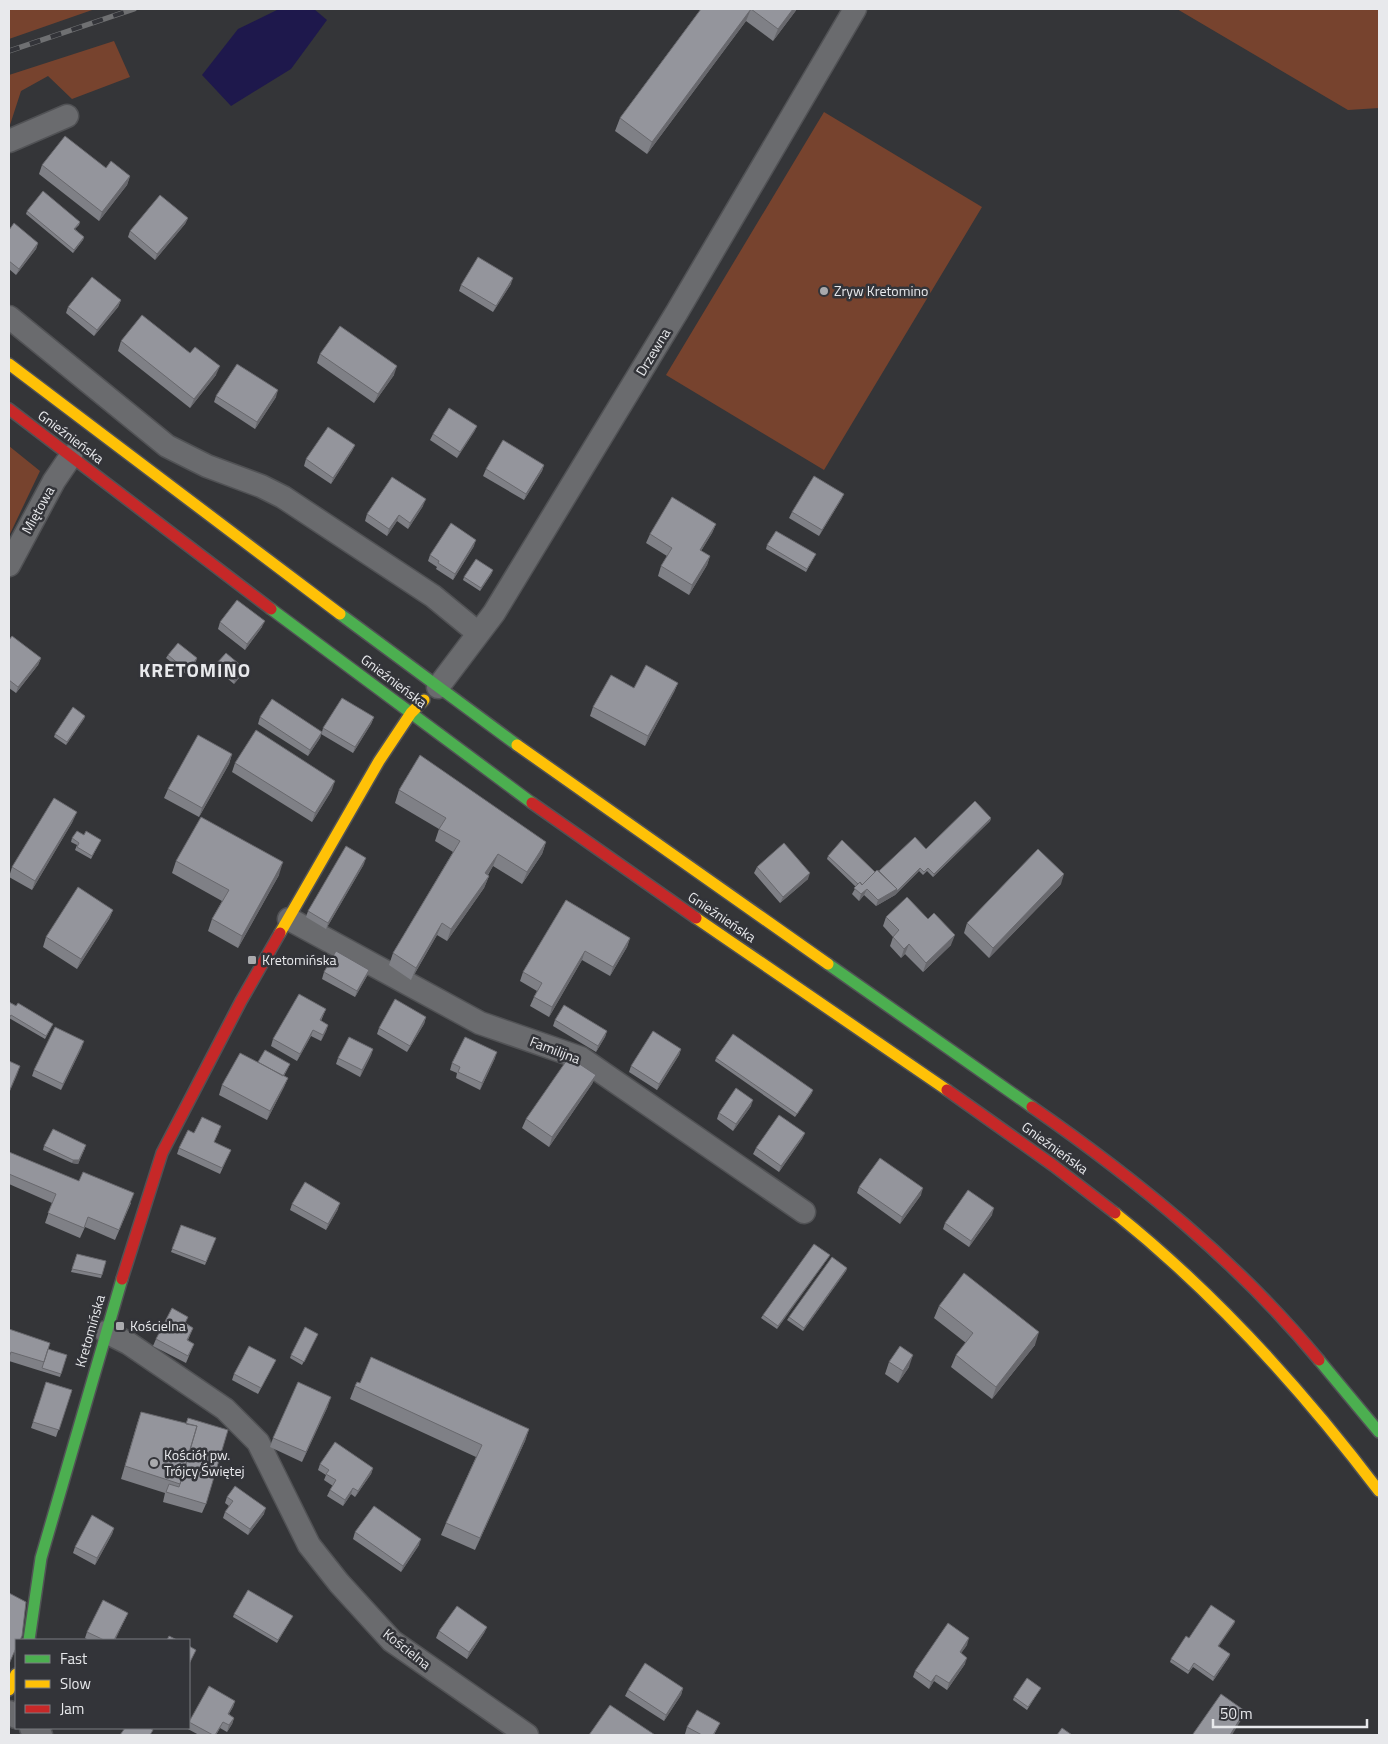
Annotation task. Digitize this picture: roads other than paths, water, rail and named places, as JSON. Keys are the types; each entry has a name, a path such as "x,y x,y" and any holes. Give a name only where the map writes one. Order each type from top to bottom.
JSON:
{"main road":[{"name":"Gnieźnieńska","path":"9,364 438,688 643,837 1021,1098 1123,1173 1189,1228 1270,1306 1328,1369 1379,1432"},
{"name":"Gnieźnieńska","path":"9,409 411,713 603,854 1025,1144 1110,1208 1185,1272 1245,1331 1306,1398 1379,1491"},
{"name":"Kretomińska","path":"29,1639 41,1558 136,1230 162,1153 237,1009 379,762 411,713 438,688"},
{"path":"9,1690 15,1676"}],"street":[{"name":"Drzewna","path":"438,688 494,613 677,312 855,9"},
{"path":"9,141 67,116"},
{"path":"9,317 167,446 207,466 283,497 411,580 450,608 478,633"},
{"name":"Miętowa","path":"9,565 54,482 71,456"},
{"name":"Familijna","path":"288,919 480,1023 581,1058 804,1212"},
{"name":"Kościelna","path":"106,1332 128,1343 226,1409 258,1442 308,1545 392,1641 527,1735"}],"railway":[{"path":"9,51 134,9"}],"place":[{"name":"Zryw Kretomino","path":"824,291"},
{"name":"Kretomińska","path":"252,960"},
{"name":"Kościelna","path":"120,1326"},
{"name":"Kościół pw. Trójcy Świętej","path":"154,1463"}],"district":[{"name":"KRETOMINO","path":"195,670"}]}
